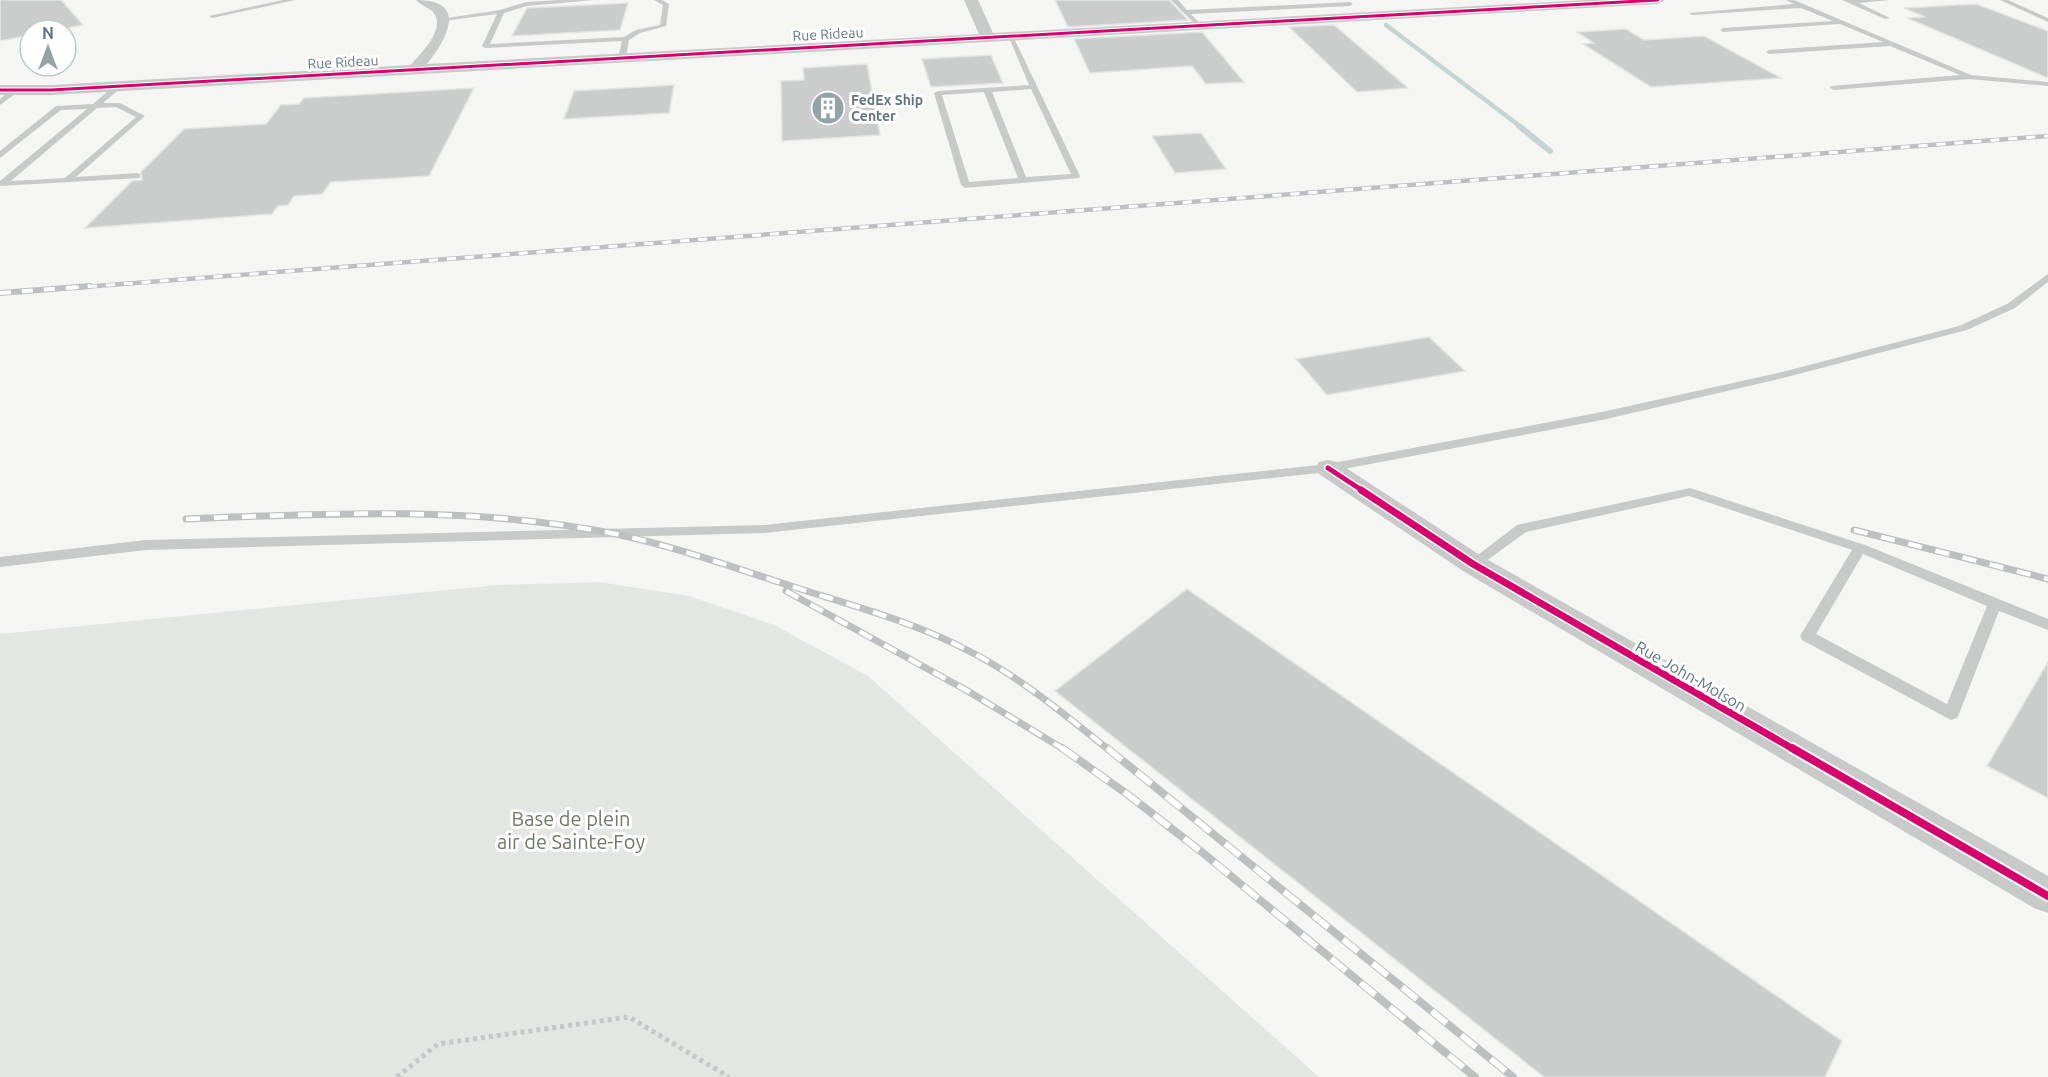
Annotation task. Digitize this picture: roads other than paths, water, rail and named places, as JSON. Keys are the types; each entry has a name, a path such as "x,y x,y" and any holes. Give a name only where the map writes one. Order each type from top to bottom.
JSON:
{"street":[{"path":"415,70 440,34 443,18 437,9 423,0"},
{"path":"971,0 988,37"},
{"name":"Rue Rideau","path":"7,91 1658,0"},
{"name":"Rue John-Molson","path":"1328,468 1473,564 2048,897"}],"lane":[{"path":"212,16 292,0"},
{"path":"443,18 501,12 526,4 591,0"},
{"path":"501,12 485,46 626,39 638,31 663,26 666,4 657,0"},
{"path":"1174,0 1199,26"},
{"path":"1789,0 1970,77"},
{"path":"1847,1 1887,0"},
{"path":"2003,0 2048,20"},
{"path":"1847,1 1887,18"},
{"path":"1185,12 1350,4"},
{"path":"1692,13 1802,6"},
{"path":"1723,30 1840,23"},
{"path":"1010,36 1076,176 965,185 938,93 1034,87"},
{"path":"622,58 626,39"},
{"path":"1769,52 1890,44"},
{"path":"1834,88 1970,77 2048,84"},
{"path":"1,184 119,86"},
{"path":"987,90 1023,180"},
{"path":"0,103 7,91"},
{"path":"0,155 59,108 117,105 141,116 67,180"},
{"path":"1,184 137,176"},
{"path":"0,562 146,545 764,529 1328,468 1602,416 1783,375 1963,328 2011,306 2048,277"},
{"path":"1473,564 1522,528 1690,492 1860,548 2048,625"},
{"path":"1860,548 1807,636 1952,714 1995,604"}],"waterway":[{"path":"1386,25 1521,127"},
{"path":"1519,126 1550,151"}],"railway":[{"path":"70,288 2048,136"},
{"path":"0,293 90,286"},
{"path":"186,519 348,514 456,515 563,525 639,539 706,558 927,631 988,661 1024,684 1109,750"},
{"path":"1854,530 2048,579"},
{"path":"786,591 966,690 1064,749"},
{"path":"1107,748 1513,1077"},
{"path":"1064,749 1127,794 1203,853 1475,1077"}],"place":[{"name":"FedEx Ship Center","path":"828,108"}],"park label":[{"name":"Base de plein air de Sainte-Foy","path":"571,830"}]}
